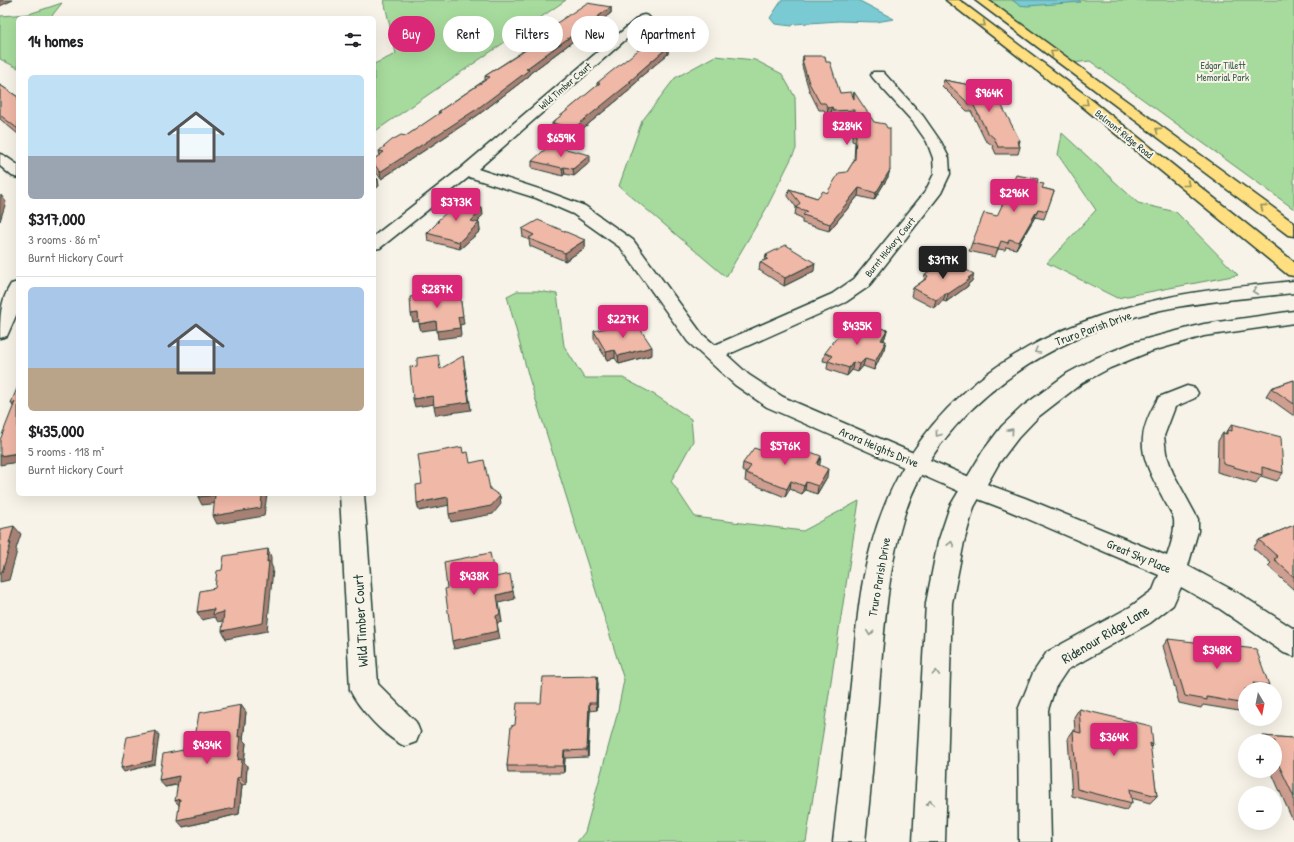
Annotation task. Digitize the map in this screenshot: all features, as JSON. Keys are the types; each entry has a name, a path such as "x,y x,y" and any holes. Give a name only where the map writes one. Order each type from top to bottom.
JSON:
{"main road":[{"name":"Belmont Ridge Road","path":"952,0 1083,100 1294,271"},
{"name":"Belmont Ridge Road","path":"981,0 1294,231"}],"street":[{"name":"Wild Timber Court","path":"376,242 466,171 627,33"},
{"name":"Burnt Hickory Court","path":"712,354 839,298 861,283 893,245 933,193 942,174 941,158 934,142 918,119 878,75"},
{"path":"0,158 16,171"},
{"name":"Arora Heights Drive","path":"466,171 542,195 579,210 627,244 695,338 742,380 775,402 973,488"},
{"name":"Truro Parish Drive","path":"849,842 873,601 883,545 899,497 917,463 941,430 974,395 1020,360 1053,342 1103,321 1145,309 1199,298 1294,287"},
{"path":"2,324 16,292"},
{"path":"929,842 939,603 951,542 962,506 991,457 1010,432 1030,412 1053,393 1103,363 1142,347 1176,337 1210,329 1294,317"},
{"name":"Ridenour Ridge Lane","path":"1035,842 1033,710 1043,682 1057,661 1140,616 1164,597 1172,570 1182,549 1186,532 1186,519 1160,474 1153,436 1158,420 1167,402 1187,393"},
{"name":"Great Sky Place","path":"973,488 1172,570 1229,601 1294,644"},
{"name":"Wild Timber Court","path":"352,496 364,690 405,732"}],"green space":[{"path":"384,0 566,0 543,16 502,16 502,44 494,50 494,16 443,16 443,52 490,52 376,131 376,63 396,54 396,52 435,52 435,16 388,16 388,18"},
{"name":"Edgar Tillett Memorial Park","path":"976,0 1294,0 1294,209 1090,61 1063,64"},
{"path":"62,3 52,16 16,16 16,67 0,59 0,16 29,14"},
{"path":"715,56 755,60 782,74 795,97 796,149 766,209 726,277 619,186 642,121 675,78"},
{"path":"1062,133 1138,203 1176,212 1238,275 1117,298 1047,263 1096,210 1058,155"},
{"path":"517,291 538,291 557,294 564,346 584,378 623,378 655,395 691,419 693,441 671,481 695,517 803,531 859,501 806,842 577,842 585,832 617,715 624,680 529,378 507,296"}],"water":[{"path":"782,0 858,0 894,19 876,22 839,21 794,24 792,26 775,24 770,18"},
{"path":"1012,0 1078,0 1081,2 1027,6 1019,5"}],"building":[{"path":"587,3 611,7 599,16 571,16 571,36 563,42 563,19"},
{"path":"523,52 549,52 526,69 529,70 477,109 380,172 376,167 376,158 384,152 379,151 392,140 401,135 406,136 441,112 438,112 490,77 485,76"},
{"path":"636,52 662,52 629,82 631,82 574,128 552,123 600,83 597,83"},
{"path":"803,56 825,56 826,62 830,62 840,93 851,92 854,99 854,92 874,122 885,124 887,128 890,128 890,170 876,193 859,188 830,224 803,215 807,211 796,208 800,203 789,189 817,198 823,191 827,193 839,173 847,172 855,159 856,135 853,134 854,110 834,111 832,107 828,108 825,103 820,103 809,83 802,60 804,60"},
{"path":"944,80 1001,91 991,96 1002,106 1020,141 1017,141 1020,147 998,147 994,138 987,132 973,104 969,104"},
{"path":"0,85 16,96 16,127 0,115"},
{"path":"550,145 590,155 573,169 532,161"},
{"path":"1016,175 1038,179 1037,183 1044,184 1042,188 1054,191 1047,211 1038,209 1019,242 1009,239 1008,243 1001,241 998,249 972,243 984,213 997,216"},
{"path":"458,202 482,208 476,213 478,214 471,221 479,223 459,242 427,233 439,221 437,221"},
{"path":"538,220 585,240 565,253 532,240 529,238 534,235 522,229"},
{"path":"786,245 815,263 785,278 760,262 768,259 766,257 768,256 766,255"},
{"path":"947,260 974,274 968,278 970,279 948,294 946,293 936,300 913,288 926,279 928,276 925,274"},
{"path":"441,287 441,292 448,292 448,297 460,296 463,316 458,317 460,328 437,331 436,321 419,324 418,313 411,314 410,297 421,295 420,289"},
{"path":"635,321 652,347 618,356 615,350 606,352 594,331"},
{"path":"866,323 887,330 881,340 886,341 875,362 865,359 860,364 853,362 849,368 828,361 833,356 825,353 844,328 859,333"},
{"path":"438,355 440,369 463,356 469,402 434,407 433,396 413,399 410,367 417,366 417,358"},
{"path":"1294,380 1294,404 1271,388"},
{"path":"16,391 16,453 0,456 0,440 15,402 11,403"},
{"path":"1232,424 1281,437 1283,473 1262,467 1262,475 1223,464 1223,433 1227,434 1227,430 1232,431"},
{"path":"770,441 787,448 790,444 821,456 817,464 828,469 818,486 806,482 804,486 791,481 787,489 746,473 751,466 743,463 754,448 763,451"},
{"path":"462,447 463,453 468,452 470,463 484,460 490,489 500,496 491,506 449,514 448,497 417,503 416,485 422,484 418,455"},
{"path":"215,496 262,496 261,508 213,516"},
{"path":"1294,525 1294,577 1274,559 1278,557 1259,540"},
{"path":"14,526 9,544 11,543 2,572 0,572 0,529"},
{"path":"268,549 267,562 269,561 263,623 222,631 224,612 213,615 214,609 197,612 200,591 215,588 217,571 222,570 224,556"},
{"path":"490,553 495,577 510,574 513,591 497,595 500,614 496,616 498,631 452,641 445,589 447,588 444,562"},
{"path":"1168,639 1256,649 1268,682 1238,682 1238,703 1207,697 1207,700 1185,696"},
{"path":"597,676 596,703 589,703 587,750 564,751 563,766 507,766 511,726 515,725 517,703 541,703 543,677"},
{"path":"241,705 238,737 241,736 238,760 242,759 240,777 237,778 234,808 177,820 180,799 175,801 179,776 159,780 163,754 183,750 184,740 195,738 199,713"},
{"path":"1079,709 1151,726 1153,745 1150,743 1157,796 1130,789 1132,803 1077,789 1073,731 1081,733"},
{"path":"156,731 152,761 121,768 127,737"},
{"path":"1282,737 1294,738 1294,797 1282,772"}]}
